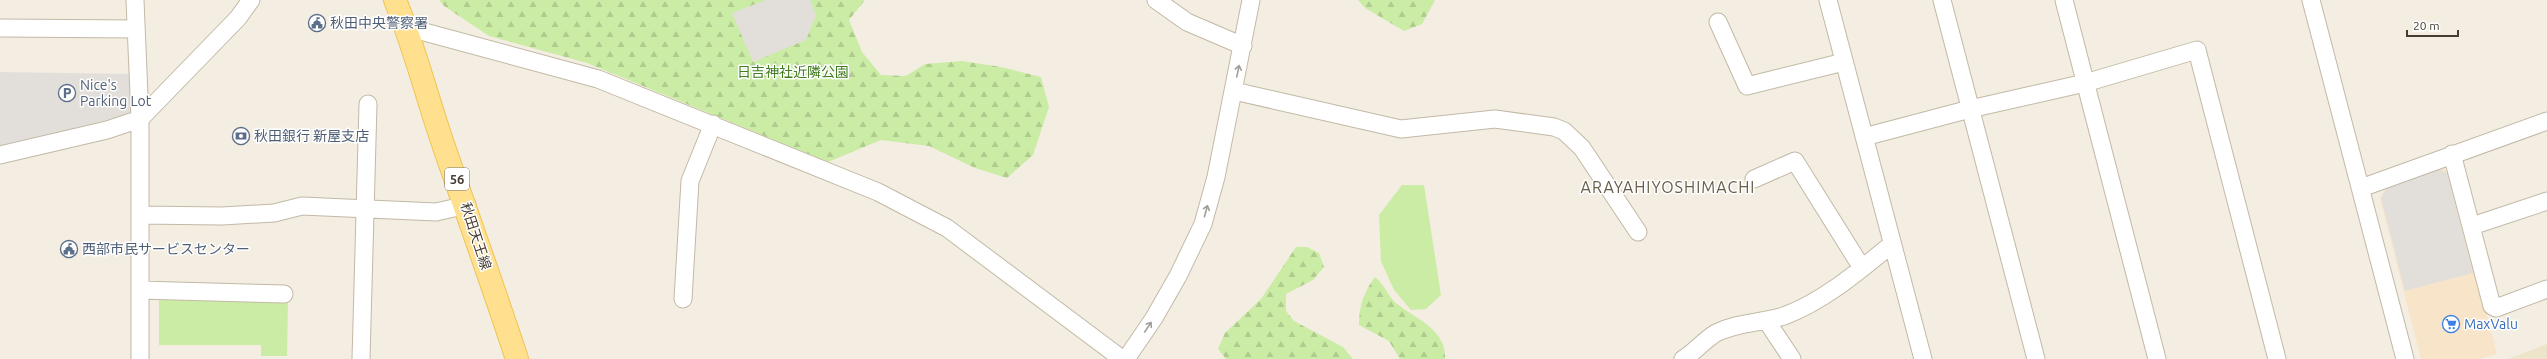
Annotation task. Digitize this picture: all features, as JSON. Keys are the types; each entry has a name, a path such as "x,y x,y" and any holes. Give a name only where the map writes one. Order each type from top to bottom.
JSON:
{"main road":[{"name":"秋田天王線","path":"395,0 406,27 442,141 467,206 517,359"}],"street":[{"path":"136,0 140,120 140,359"},
{"path":"0,155 107,130 140,120 238,18 251,0"},
{"path":"1156,0 1187,22 1243,46"},
{"path":"1126,359 1154,318 1178,276 1203,224 1216,177 1251,0"},
{"path":"1828,0 1923,359"},
{"path":"1942,0 2036,359"},
{"path":"2064,0 2157,359"},
{"path":"2311,0 2406,359"},
{"path":"1718,22 1747,86 1844,62"},
{"path":"406,27 598,79 878,192 947,228 1122,359"},
{"path":"0,28 136,29"},
{"path":"1864,137 1970,109 2085,83 2197,50 2277,359"},
{"path":"1234,91 1401,129 1495,119 1554,127 1564,131 1582,148 1638,232"},
{"path":"361,359 368,104"},
{"path":"2361,188 2547,121"},
{"path":"683,299 690,181 712,124"},
{"path":"2452,154 2492,306 2496,308 2547,289"},
{"path":"1754,179 1795,161 1862,268"},
{"path":"2472,226 2547,201"},
{"path":"140,215 222,216 274,213 302,206 436,212 467,206"},
{"path":"1683,359 1694,352 1715,334 1737,325 1784,315 1826,294 1892,244"},
{"path":"140,290 284,294"},
{"path":"1766,320 1792,359"}],"shaded area":[{"path":"766,0 810,0 816,15 806,40 753,62 732,13"},
{"name":"Nice's Parking Lot","path":"0,72 134,74 135,113 0,147"},
{"path":"2438,166 2449,172 2497,354 2478,359 2421,359 2380,198 2387,185"},
{"path":"2437,168 2447,173 2473,273 2405,291 2381,198 2388,187"},
{"path":"2547,344 2547,359 2509,359"}],"green space":[{"name":"日吉神社近隣公園","path":"439,0 865,0 849,20 862,52 881,75 906,76 925,64 962,61 1001,67 1041,77 1049,107 1033,155 1007,178 975,168 929,146 881,140 828,162 587,63 489,36 444,6"},
{"path":"1358,0 1435,0 1422,24 1404,31 1365,8"},
{"path":"1402,185 1424,185 1441,295 1426,309 1411,310 1394,290 1381,261 1379,215"},
{"path":"1296,247 1307,247 1319,253 1324,267 1313,280 1286,294 1286,311 1294,321 1343,347 1353,359 1226,359 1218,349 1225,333 1261,299"},
{"path":"1375,277 1396,303 1435,332 1441,340 1445,359 1400,359 1389,341 1359,325 1363,299"},
{"path":"159,297 288,298 287,356 261,356 261,345 159,345"}],"place":[{"name":"秋田中央警察署","path":"317,23"},
{"name":"Nice's Parking Lot","path":"67,93"},
{"name":"秋田銀行 新屋支店","path":"241,136"},
{"name":"西部市民サービスセンター","path":"69,249"},
{"name":"MaxValu","path":"2451,324"}],"district":[{"name":"ARAYAHIYOSHIMACHI","path":"1668,187"}]}
